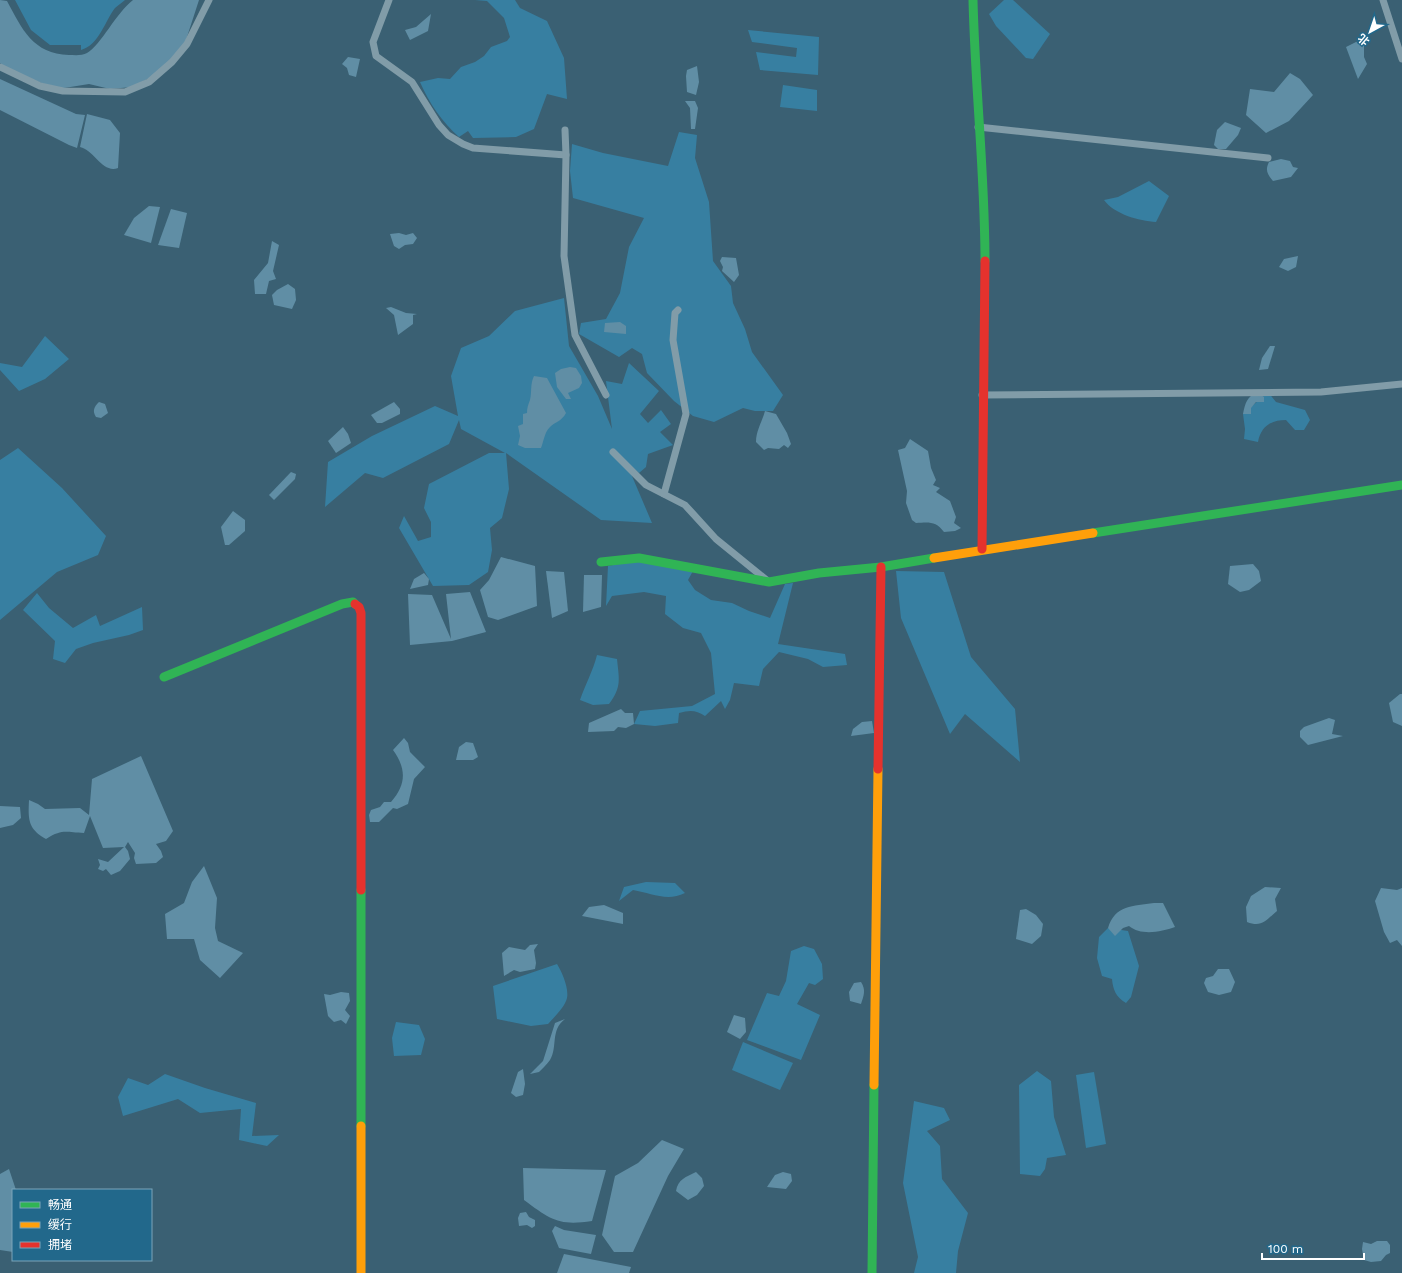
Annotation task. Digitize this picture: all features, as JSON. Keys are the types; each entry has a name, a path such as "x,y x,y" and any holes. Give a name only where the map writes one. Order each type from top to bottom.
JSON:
{"street":[{"path":"0,67 40,86 63,91 125,92 149,82 172,62 187,44 209,0"},
{"path":"389,0 373,42 376,56 412,82 439,125 448,135 463,144 474,148 566,155"},
{"path":"973,0 973,31 978,127 985,208 982,395 982,549"},
{"path":"1383,0 1402,59"},
{"path":"978,127 1268,158"},
{"path":"564,130 566,155 564,256 575,335 606,395"},
{"path":"664,494 686,414 673,340 675,313 678,310"},
{"path":"982,395 1321,392 1402,384"},
{"path":"613,452 646,485 685,505 716,539 769,582"},
{"path":"601,562 639,558 769,582 819,573 881,566 982,549 1224,514 1402,485"},
{"path":"872,1273 881,566"},
{"path":"164,677 342,604 353,602 359,607 361,613 361,1273"}],"shaded area":[{"path":"0,0 7,1 24,30 38,45 57,54 80,55 87,53 98,43 133,0 199,0 186,40 180,50 155,75 132,87 110,89 89,84 58,89 8,71 0,63"},
{"path":"15,0 125,0 111,13 97,38 81,50 81,45 50,45 31,30"},
{"path":"475,0 515,0 520,8 547,21 564,58 567,99 547,94 534,129 516,137 473,138 468,131 459,137 436,112 420,82 438,78 450,79 461,67 475,62 484,56 491,47 507,41 510,37 504,18 487,1"},
{"path":"1004,0 1013,0 1050,34 1033,59 1026,58 996,26 989,14"},
{"path":"431,14 428,31 410,40 405,30 416,27"},
{"path":"748,30 819,37 818,75 760,70 756,52 796,57 797,48 752,42"},
{"path":"1364,41 1364,57 1367,64 1358,79 1346,47 1356,42"},
{"path":"348,57 360,59 356,77 349,75 347,68 342,64"},
{"path":"697,66 699,82 696,95 687,92 686,76 687,70"},
{"path":"1290,73 1300,79 1313,95 1289,121 1266,133 1246,115 1250,89 1274,92"},
{"path":"0,79 76,114 85,115 77,148 0,110"},
{"path":"783,85 817,90 817,111 780,107"},
{"path":"685,101 695,101 698,108 695,129 691,129 690,108"},
{"path":"87,114 110,120 120,133 118,168 108,168 90,152 80,147"},
{"path":"1225,122 1241,128 1238,135 1226,149 1218,149 1214,145 1217,130"},
{"path":"679,132 697,135 695,158 709,202 713,261 731,286 733,303 745,329 752,352 783,395 773,411 755,411 743,408 714,422 693,416 674,401 647,373 642,354 632,348 619,357 579,334 581,323 606,319 620,293 629,247 644,218 573,198 570,171 572,144 603,153 668,166"},
{"path":"1281,159 1290,161 1293,167 1298,168 1291,177 1273,181 1267,172 1267,167 1269,162"},
{"path":"1149,181 1169,196 1156,222 1127,216 1108,205 1104,200 1118,197"},
{"path":"149,206 160,207 151,243 124,235 134,218"},
{"path":"171,209 187,213 179,248 158,245"},
{"path":"399,233 406,235 413,233 417,238 413,244 405,245 399,249 394,246 390,234"},
{"path":"272,241 279,245 273,271 276,279 269,281 266,294 255,294 254,280 268,263"},
{"path":"1298,256 1296,267 1288,271 1279,267 1284,259"},
{"path":"722,257 736,258 739,275 734,282 722,271 723,267 720,261"},
{"path":"288,284 295,289 296,300 292,309 274,305 272,295 277,290"},
{"path":"564,298 569,346 598,396 612,429 606,381 622,384 629,363 659,391 640,414 648,423 661,410 671,424 660,432 673,445 648,454 646,467 639,473 626,462 652,523 601,520 506,453 509,489 502,518 490,528 492,550 488,572 469,585 433,586 399,528 404,516 418,541 431,537 431,522 424,508 429,484 489,453 505,453 461,429 459,420 449,444 383,478 365,473 325,507 328,462 372,436 435,406 458,416 451,376 461,348 489,336 515,311"},
{"path":"391,307 406,313 417,314 413,315 413,324 398,335 394,315 386,308"},
{"path":"620,322 626,326 626,334 604,332 605,323"},
{"path":"45,336 69,359 45,379 19,391 0,370 0,363 22,367"},
{"path":"1270,346 1275,346 1268,369 1259,370 1262,358"},
{"path":"570,367 576,368 581,376 582,383 579,388 568,393 571,399 566,399 557,387 555,373 561,369"},
{"path":"534,376 547,378 566,413 563,418 548,429 541,448 525,448 518,445 520,436 518,426 523,424 523,414 527,413"},
{"path":"1257,392 1264,397 1264,402 1256,402 1251,408 1251,414 1243,414 1247,401"},
{"path":"1268,392 1276,402 1305,410 1310,420 1304,430 1295,430 1286,420 1276,421 1264,428 1259,436 1258,442 1244,439 1245,429 1243,414"},
{"path":"99,402 105,404 108,413 101,418 96,417 94,413 95,407"},
{"path":"394,402 400,409 400,414 382,423 377,423 371,415"},
{"path":"765,411 776,414 787,433 791,444 788,448 784,445 779,449 768,448 764,450 756,442 758,430"},
{"path":"343,427 348,434 351,443 336,453 328,441"},
{"path":"910,439 928,451 931,468 936,480 933,485 940,488 936,492 950,501 956,517 954,523 961,528 955,531 944,532 935,524 916,523 912,520 906,503 907,491 898,450 905,448"},
{"path":"18,448 62,488 106,536 98,555 57,572 0,620 0,460"},
{"path":"291,472 296,474 295,479 274,500 269,495"},
{"path":"233,511 245,520 245,531 229,545 225,545 221,527"},
{"path":"501,557 535,566 537,606 498,620 488,617 480,590 489,580"},
{"path":"644,559 693,571 688,580 695,590 711,600 732,603 770,618 785,584 793,583 778,644 845,654 847,665 823,667 808,659 779,652 763,669 759,686 734,683 730,700 725,709 721,701 705,716 693,711 686,711 679,713 678,723 655,726 634,724 640,711 692,706 715,694 711,653 701,633 683,628 665,614 666,596 644,592 612,596 606,606 608,566"},
{"path":"1253,564 1259,571 1261,581 1249,590 1240,592 1228,584 1230,566"},
{"path":"546,571 564,572 568,611 552,618"},
{"path":"896,571 944,572 971,657 1015,709 1020,762 965,714 950,734 901,618"},
{"path":"424,573 429,579 428,585 410,589 414,579"},
{"path":"584,575 602,575 601,607 583,612"},
{"path":"470,592 486,632 452,641 410,645 408,594 432,595 451,639 446,594"},
{"path":"37,593 49,608 73,628 96,615 100,626 142,607 143,630 76,649 65,663 53,659 55,641 23,610"},
{"path":"597,655 617,659 619,683 616,693 609,704 593,705 580,700"},
{"path":"1402,694 1402,726 1393,722 1389,703"},
{"path":"621,709 625,713 633,713 634,724 626,728 618,727 614,731 588,732 589,723"},
{"path":"1329,718 1335,720 1332,734 1343,736 1308,745 1300,737 1300,731 1304,727"},
{"path":"872,721 874,733 851,736 853,729 862,722"},
{"path":"404,738 408,743 410,752 425,767 414,779 408,804 397,809 393,808 379,822 370,822 369,815 371,810 380,807 384,802 391,802 400,789 403,776 402,770 393,750"},
{"path":"466,742 473,743 478,757 473,760 456,760 459,747"},
{"path":"141,756 173,831 166,841 156,844 163,857 156,863 136,864 134,858 135,853 128,842 125,847 128,851 130,859 120,871 111,875 106,869 103,871 98,869 100,865 98,859 108,862 124,847 103,848 90,816 84,833 61,832 46,839 32,828 29,818 29,800 45,809 80,808 89,815 92,779"},
{"path":"0,806 20,807 21,818 13,825 0,828"},
{"path":"204,866 217,898 215,928 218,941 243,953 220,978 200,960 194,939 167,939 165,914 184,903 192,882"},
{"path":"646,882 675,883 685,893 678,896 665,897 633,890 619,901 624,887"},
{"path":"1265,887 1281,888 1275,899 1277,911 1260,924 1252,924 1247,922 1246,907 1251,896"},
{"path":"1381,888 1397,890 1402,888 1402,946 1397,940 1390,943 1384,932 1375,901"},
{"path":"1163,903 1175,927 1157,932 1145,932 1129,926 1123,928 1115,936 1108,928 1111,920 1120,911 1132,906"},
{"path":"604,905 623,913 623,924 582,916 589,907"},
{"path":"1026,909 1036,915 1043,924 1041,936 1032,944 1016,939 1020,910"},
{"path":"1108,928 1128,931 1139,966 1131,997 1126,1003 1116,993 1113,987 1112,979 1102,976 1097,958 1099,937"},
{"path":"538,944 534,950 536,963 535,969 520,972 514,970 504,976 502,953 509,947 525,950 530,945"},
{"path":"804,946 814,949 822,964 823,979 815,985 809,983 797,1004 820,1015 801,1060 747,1040 767,993 779,996 786,981 791,951"},
{"path":"557,964 566,985 567,998 562,1008 548,1024 531,1026 497,1019 493,986"},
{"path":"1218,969 1229,969 1235,982 1231,992 1219,995 1208,992 1204,983 1206,978 1213,976"},
{"path":"861,982 864,988 864,993 861,1004 850,1001 849,992 854,983"},
{"path":"341,992 349,993 350,1001 345,1010 350,1016 346,1024 341,1020 334,1022 328,1016 324,994 330,995"},
{"path":"734,1015 745,1018 746,1032 740,1039 727,1032"},
{"path":"565,1019 557,1028 554,1050 550,1060 539,1072 530,1074 543,1061 555,1023"},
{"path":"396,1022 419,1025 425,1039 421,1055 394,1056 392,1038"},
{"path":"743,1042 793,1063 780,1090 732,1070"},
{"path":"523,1069 525,1084 523,1095 516,1097 511,1093 518,1072"},
{"path":"1037,1071 1051,1081 1054,1117 1066,1155 1047,1158 1045,1169 1040,1176 1020,1174 1019,1085"},
{"path":"1094,1072 1106,1144 1086,1148 1076,1075"},
{"path":"165,1074 256,1103 252,1136 279,1135 267,1146 239,1140 241,1109 200,1113 178,1099 123,1116 118,1097 128,1078 148,1085"},
{"path":"914,1101 944,1108 950,1120 927,1131 940,1146 942,1179 968,1213 958,1251 956,1273 914,1273 918,1257 903,1183"},
{"path":"662,1140 684,1149 668,1176 633,1252 614,1252 602,1235 615,1176 638,1163"},
{"path":"523,1168 606,1170 592,1221 571,1223 556,1220 524,1200"},
{"path":"9,1169 16,1189 12,1189 12,1252 0,1250 0,1174"},
{"path":"696,1172 702,1178 704,1186 697,1195 688,1200 676,1191 677,1187 683,1179"},
{"path":"783,1172 791,1174 792,1181 786,1189 767,1187 775,1175"},
{"path":"526,1212 529,1217 535,1220 535,1226 532,1228 527,1225 519,1226 518,1218 520,1213"},
{"path":"555,1226 564,1230 596,1235 591,1254 559,1248 552,1231"},
{"path":"1377,1241 1387,1241 1390,1245 1390,1253 1381,1261 1371,1262 1364,1260 1362,1249 1363,1242 1371,1244"},
{"path":"564,1254 631,1267 629,1273 557,1273"}],"traffic: fast":[{"path":"973,0 985,228 985,261"},
{"path":"1093,533 1402,485"},
{"path":"601,562 639,558 769,582 819,573 881,567 934,558"},
{"path":"164,677 342,604 353,602 355,604"},
{"path":"361,890 361,1126"},
{"path":"872,1273 874,1085"}],"traffic: slow":[{"path":"934,558 1093,533"},
{"path":"874,1085 878,769"},
{"path":"361,1126 361,1273"}],"traffic: jam":[{"path":"982,549 985,261"},
{"path":"878,769 881,567"},
{"path":"355,604 359,607 361,613 361,890"}]}
